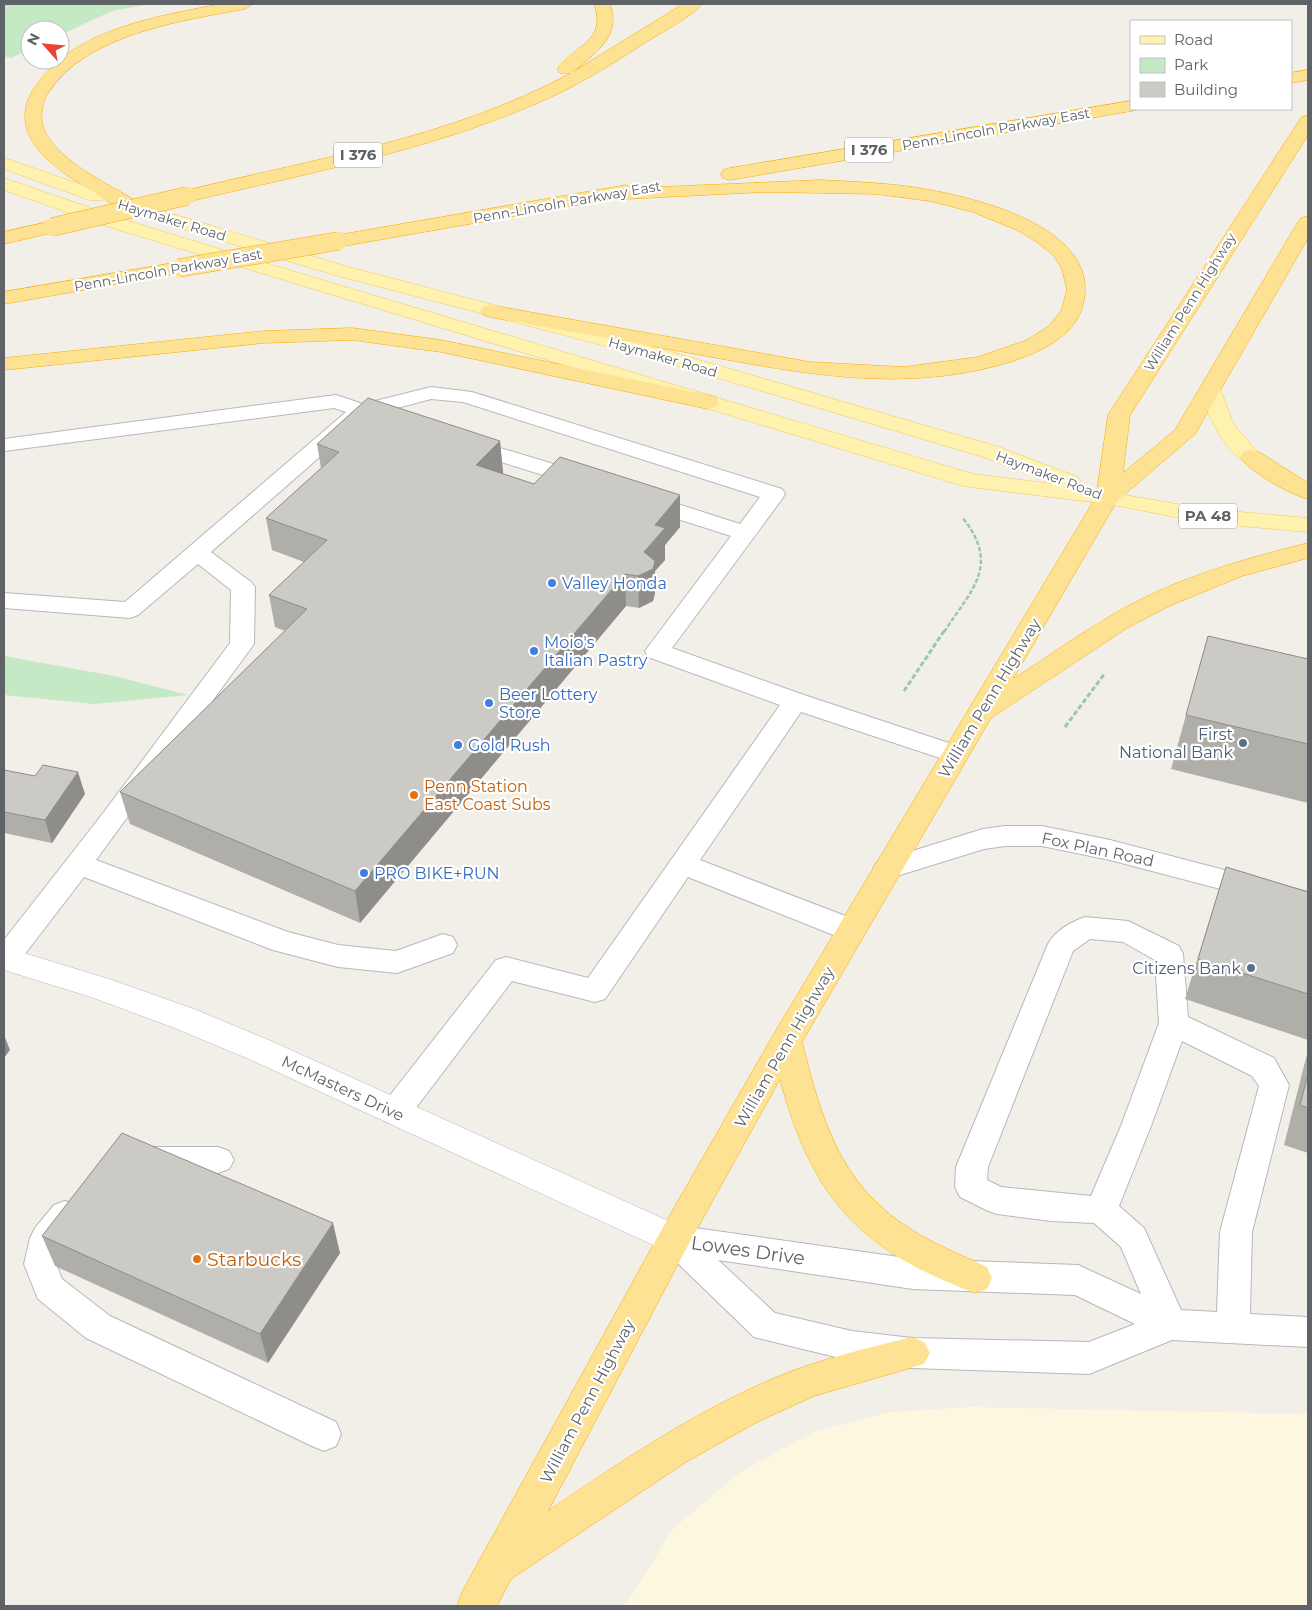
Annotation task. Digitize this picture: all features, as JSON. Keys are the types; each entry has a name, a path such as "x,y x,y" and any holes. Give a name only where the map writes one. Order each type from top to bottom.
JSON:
{"highway":[{"path":"136,209 68,165 46,147 34,126 32,115 38,94 49,78 65,64 110,38 170,19 245,4"},
{"path":"526,102 597,41 606,24 606,15 602,4"},
{"name":"I 376","path":"4,238 187,196 410,141 458,127 526,102 608,59 694,4"},
{"path":"1292,78 1308,76"},
{"name":"Penn-Lincoln Parkway East","path":"4,298 1130,106"},
{"name":"William Penn Highway","path":"1108,497 1119,415 1308,121"},
{"path":"490,311 810,368 843,372 904,373 960,367 1026,349 1058,330 1070,314 1077,297 1074,271 1062,253 1043,237 1008,218 940,198 886,190 826,186 608,195"},
{"name":"William Penn Highway","path":"476,1606 674,1239 786,1041 852,930 886,868 1108,497 1184,434 1308,222"},
{"path":"1284,263 1308,242"},
{"path":"4,364 264,337 352,334 441,346 708,402"},
{"path":"1251,457 1268,470 1308,492"},
{"path":"979,714 1118,622 1160,600 1233,571 1308,550"},
{"path":"786,1041 804,1109 815,1140 828,1168 845,1193 887,1232 975,1278"},
{"path":"498,1566 667,1454 740,1412 783,1392 829,1375 912,1353"}],"main road":[{"name":"Haymaker Road","path":"4,163 136,209 338,270 658,354 991,452 1108,497"},
{"name":"Haymaker Road","path":"4,184 245,264 407,310 971,481 1108,497"},
{"path":"1210,391 1224,427 1251,457"},
{"name":"PA 48","path":"1108,497 1206,516 1308,525"}],"street":[{"name":"McMasters Drive","path":"4,959 98,987 183,1018 674,1239"}],"lane":[{"path":"4,600 130,610 360,411 431,393 465,396 774,494 657,650 795,701 955,754"},
{"path":"4,445 336,400 360,411 398,423"},
{"path":"445,437 744,534"},
{"path":"4,959 78,864 242,644 243,587 197,552"},
{"path":"395,1112 506,968 594,991 795,701"},
{"name":"Fox Plan Road","path":"886,868 984,839 1004,836 1042,836 1110,850 1308,902"},
{"path":"78,864 283,942 338,956 397,962 443,946"},
{"path":"682,864 852,930"},
{"path":"1101,1210 1136,1126 1174,1023 1169,954 1128,932 1085,928 1062,944 972,1167 971,1188 997,1200 1051,1207 1101,1210 1133,1238 1171,1325"},
{"path":"1174,1023 1263,1067 1274,1085 1236,1232 1233,1327"},
{"path":"121,1163 129,1158 218,1160"},
{"path":"83,1193 46,1238 40,1264 50,1289 98,1327 324,1434"},
{"name":"Lowes Drive","path":"674,1239 864,1268 975,1278 1078,1280 1171,1325"},
{"name":"Lowes Drive","path":"674,1239 766,1326 852,1346 912,1353 1089,1358 1171,1325 1308,1332"}],"path":[{"path":"904,691 973,588 981,570 983,554 979,540 962,517"}],"shaded area":[{"path":"970,1407 1308,1414 1308,1606 625,1606 674,1528 742,1471 814,1432 889,1412"}],"green space":[{"path":"4,4 150,4 112,11 70,30 70,20 20,20 20,54 11,58 4,56"},
{"path":"4,656 114,676 188,695 94,704 4,695"}],"building":[{"path":"368,398 500,441 476,465 534,484 560,457 680,495 655,525 665,528 644,552 655,561 653,569 638,576 625,574 355,891 120,792 307,609 269,595 327,540 266,518 339,452 317,444"},
{"path":"1208,636 1308,659 1308,744 1186,715"},
{"path":"43,765 78,772 45,820 4,812 4,770 35,776"},
{"path":"1226,867 1308,892 1308,994 1198,959"},
{"path":"1308,1074 1308,1108 1300,1105"},
{"path":"122,1133 333,1223 260,1334 42,1236"}],"place":[{"name":"Valley Honda","path":"552,583"},
{"name":"Moio's Italian Pastry","path":"534,651"},
{"name":"Beer Lottery Store","path":"489,703"},
{"name":"First National Bank","path":"1243,743"},
{"name":"Gold Rush","path":"458,745"},
{"name":"Penn Station East Coast Subs","path":"414,795"},
{"name":"PRO BIKE+RUN","path":"364,873"},
{"name":"Citizens Bank","path":"1251,968"},
{"name":"Starbucks","path":"197,1259"}]}
